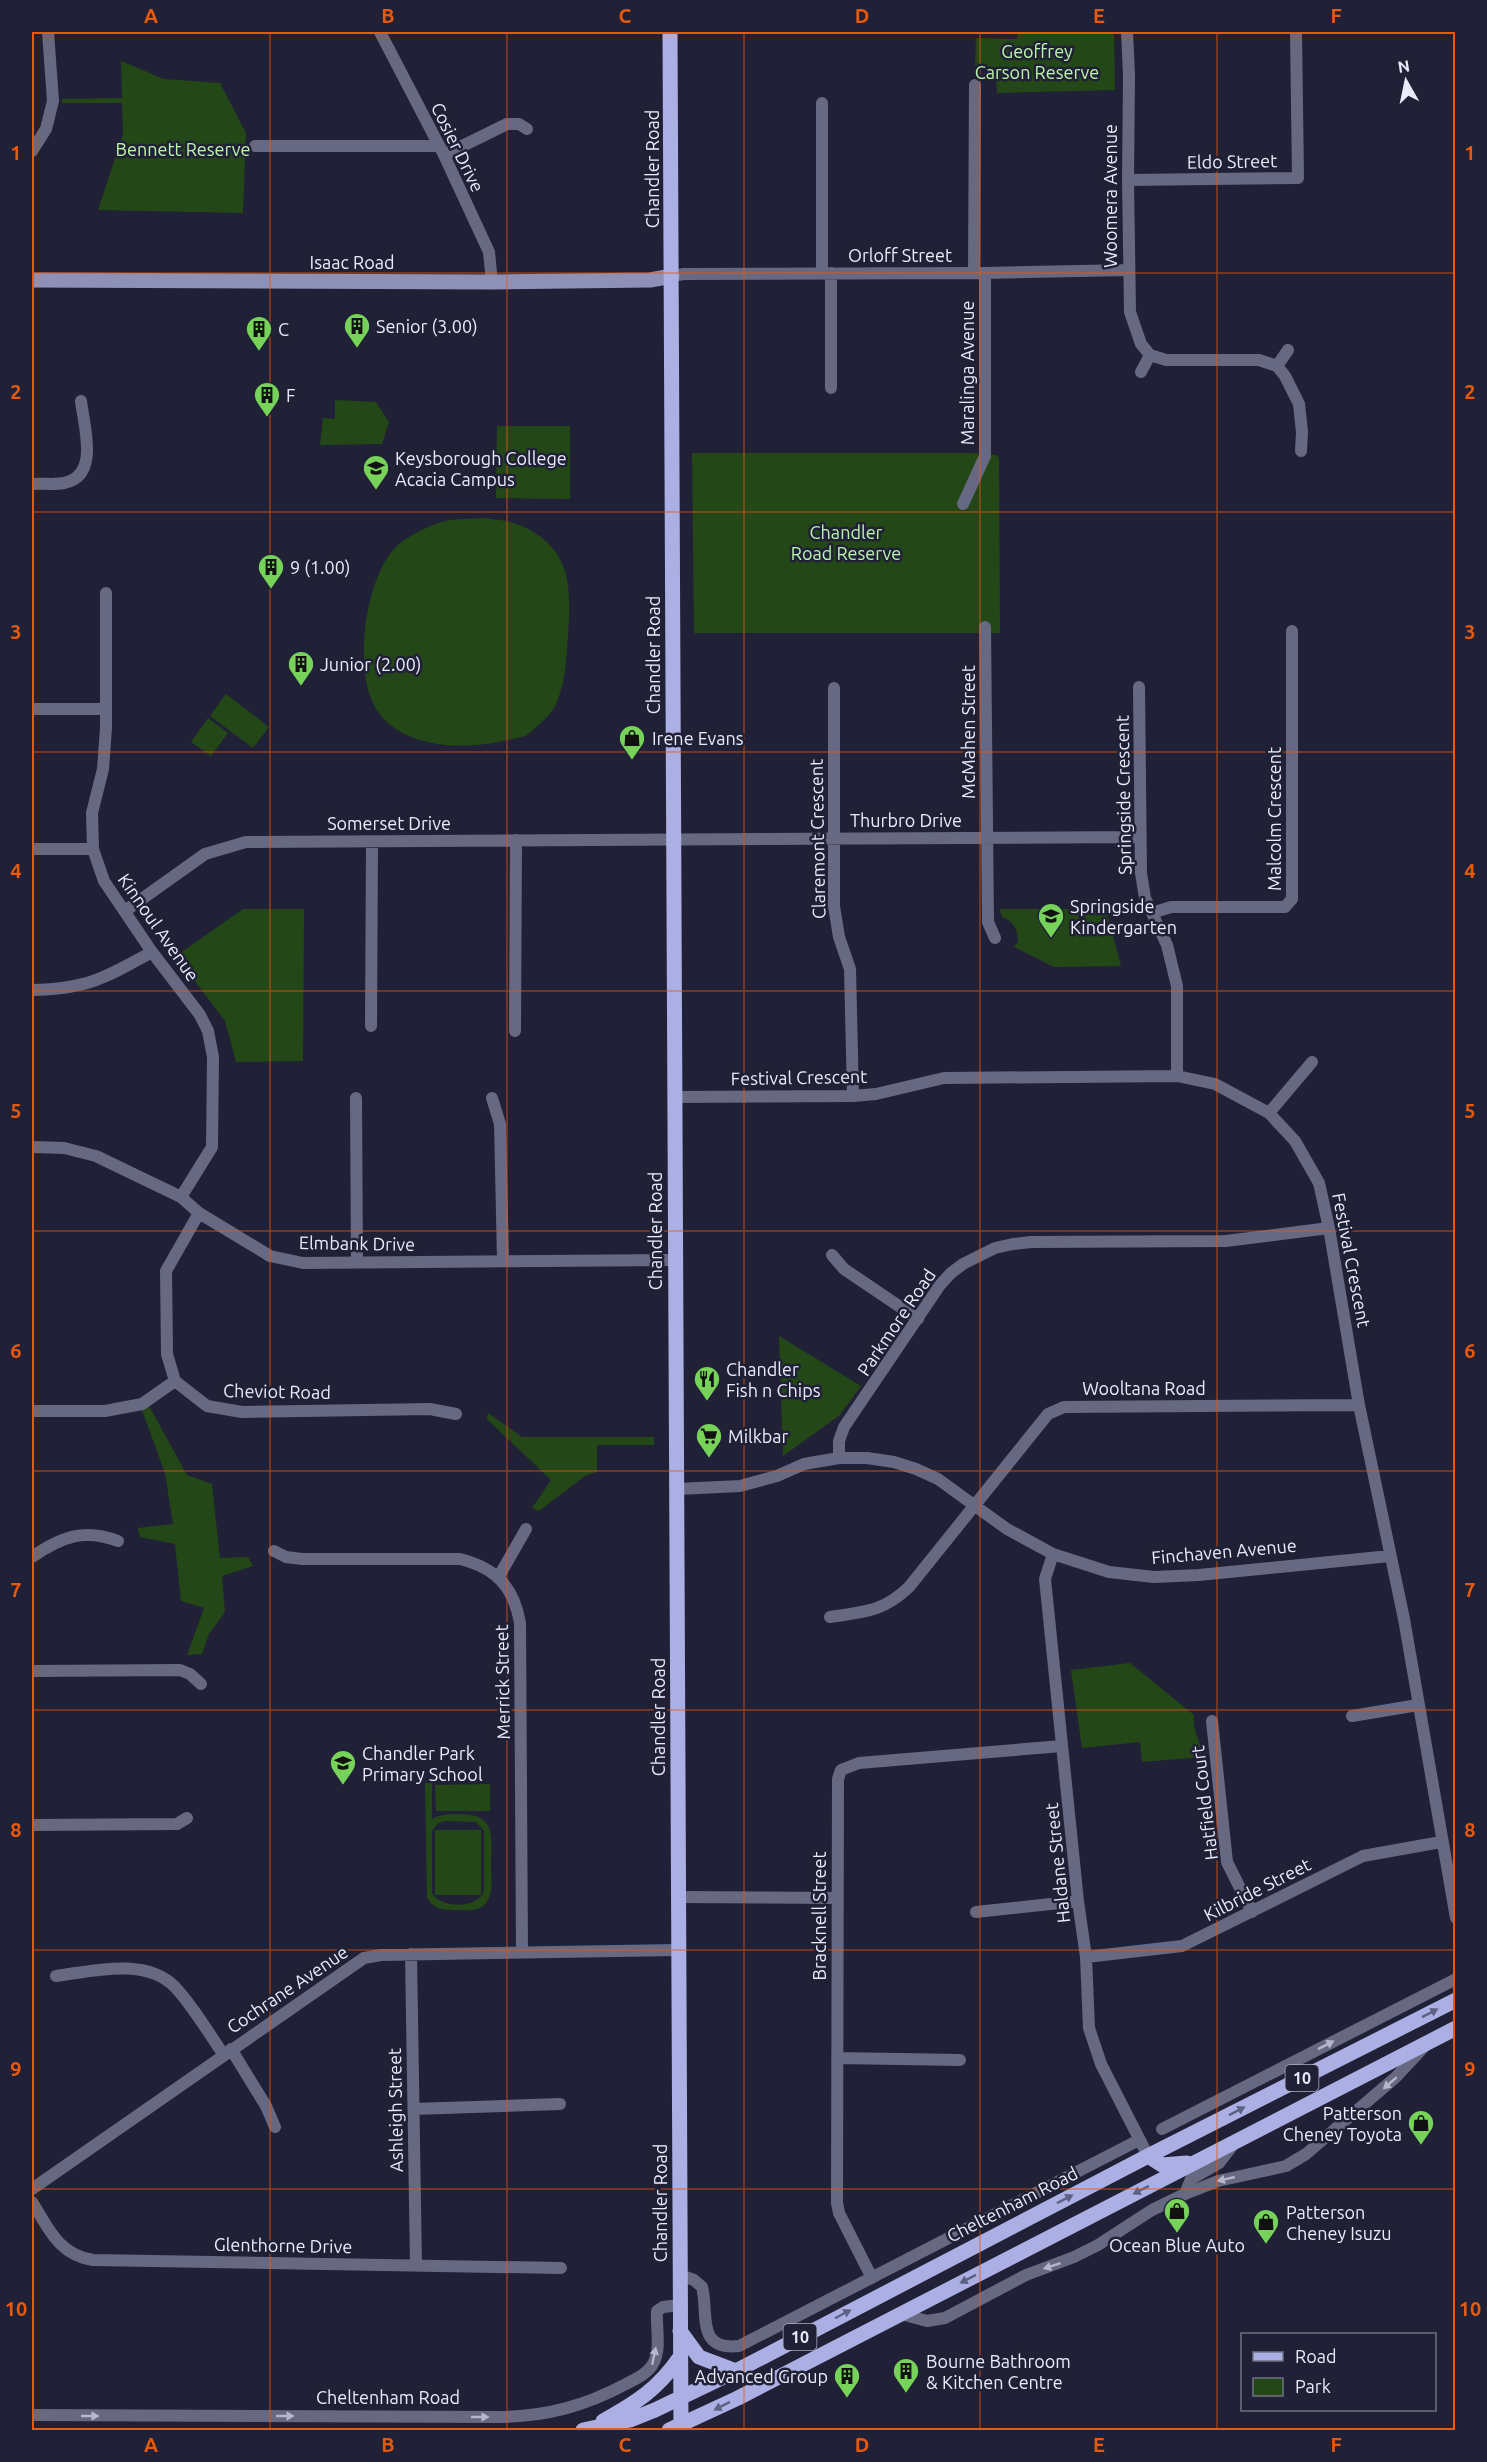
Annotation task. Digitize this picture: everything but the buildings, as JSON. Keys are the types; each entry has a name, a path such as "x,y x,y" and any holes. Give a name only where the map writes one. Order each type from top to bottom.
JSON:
{"main road":[{"name":"Chandler Road","path":"670,32 674,1097 678,1489 677,1950 680,2398 677,2429"},
{"name":"Cheltenham Road","path":"585,2430 630,2420 735,2371 1148,2156 1455,2000"},
{"name":"10","path":"677,2429 1455,2028"},
{"path":"1148,2156 1162,2165 1193,2163"},
{"path":"680,2331 699,2357 735,2371"},
{"path":"585,2430 649,2393 667,2376 680,2357"}],"street":[{"path":"32,151 46,129 53,101 48,32"},
{"name":"Cosier Drive","path":"380,32 441,150 489,252 492,282"},
{"name":"Woomera Avenue","path":"1127,32 1130,312 1141,344 1150,355"},
{"name":"Eldo Street","path":"1128,180 1298,178 1296,32"},
{"name":"Maralinga Avenue","path":"963,504 985,456 975,85"},
{"path":"822,103 831,388"},
{"path":"255,146 441,150 507,124 519,124 527,129"},
{"name":"Orloff Street","path":"672,276 684,274 1129,270"},
{"name":"Isaac Road","path":"32,280 492,282 650,280 672,276"},
{"path":"1277,366 1288,350"},
{"path":"1141,372 1150,355 1167,360 1259,360 1277,366 1285,376 1299,404 1302,432 1301,451"},
{"path":"32,484 64,483 81,476 86,467 87,455 81,401"},
{"name":"Kinnoul Avenue","path":"106,592 103,769 92,813 93,849 104,881 152,952 200,1015 208,1031 213,1057 212,1147 181,1197"},
{"name":"McMahen Street","path":"985,627 988,922 995,938"},
{"name":"Malcolm Crescent","path":"1152,913 1171,907 1285,907 1293,899 1292,631"},
{"name":"Springside Crescent","path":"1139,687 1140,873 1145,898 1167,945 1178,986 1177,1076"},
{"name":"Claremont Crescent","path":"834,688 834,906 839,937 850,969 853,1096"},
{"path":"32,709 105,709"},
{"name":"Thurbro Drive","path":"673,840 1139,837"},
{"path":"515,1031 516,840"},
{"name":"Somerset Drive","path":"125,911 205,854 246,842 673,840"},
{"path":"371,1026 372,842"},
{"path":"32,849 93,849"},
{"path":"32,990 75,988 92,983 152,952"},
{"path":"1269,1113 1312,1062"},
{"name":"Festival Crescent","path":"674,1097 853,1096 876,1094 944,1078 1177,1076 1215,1084 1269,1113 1295,1141 1319,1183 1329,1228 1359,1405 1404,1619 1455,1918"},
{"path":"356,1098 357,1263"},
{"path":"492,1098 500,1124 503,1260"},
{"name":"Elmbank Drive","path":"32,1148 64,1148 96,1156 181,1197 199,1213 270,1256 303,1263 675,1260"},
{"path":"32,1411 105,1410 142,1404 175,1381 168,1354 166,1271 199,1213"},
{"name":"Parkmore Road","path":"839,1458 839,1441 844,1427 951,1272 984,1253 1013,1244 1235,1241 1329,1228"},
{"path":"832,1255 844,1269 918,1319"},
{"name":"Cheviot Road","path":"175,1381 207,1406 242,1412 430,1409 456,1414"},
{"name":"Wooltana Road","path":"830,1617 864,1612 893,1603 909,1587 1048,1414 1056,1409 1064,1407 1359,1405"},
{"path":"678,1489 740,1486 777,1476 804,1464 839,1458"},
{"name":"Finchaven Avenue","path":"839,1458 894,1461 916,1469 938,1479 1007,1529 1053,1554 1110,1572 1154,1577 1390,1556"},
{"path":"498,1578 526,1529"},
{"path":"32,1557 49,1545 68,1537 87,1534 102,1535 118,1541"},
{"name":"Merrick Street","path":"274,1551 286,1557 302,1559 460,1559 479,1564 498,1578 509,1590 518,1608 520,1623 522,1952"},
{"name":"Haldane Street","path":"1053,1554 1045,1579 1078,1901 1086,1957 1089,2028 1101,2064 1148,2156"},
{"path":"32,1671 180,1670 190,1674 201,1684"},
{"path":"1352,1716 1418,1705"},
{"name":"Hatfield Court","path":"1212,1721 1227,1862 1252,1912"},
{"name":"Bracknell Street","path":"872,2278 839,2213 837,2203 838,1779 841,1770 859,1763 1062,1746"},
{"path":"32,1825 177,1824 187,1818"},
{"name":"Kilbride Street","path":"1086,1957 1182,1946 1363,1856 1441,1842"},
{"path":"677,1897 837,1898"},
{"path":"976,1912 1078,1901"},
{"name":"Cochrane Avenue","path":"32,2189 364,1958 411,1954 677,1950"},
{"name":"Ashleigh Street","path":"411,1954 416,2265"},
{"path":"57,1976 110,1968 151,1972 175,1987 267,2106 275,2127"},
{"path":"1162,2129 1455,1979"},
{"path":"901,2314 927,2321 945,2318 1026,2275 1074,2257 1098,2245 1160,2206 1185,2194 1218,2181 1268,2171 1291,2163 1396,2077 1430,2040"},
{"path":"838,2058 960,2060"},
{"path":"414,2109 560,2104"},
{"name":"Cheltenham Road","path":"680,2275 694,2280 702,2289 703,2318 707,2331 716,2341 733,2346 744,2344 1139,2140"},
{"path":"1185,2194 1191,2179 1219,2163 1235,2142"},
{"name":"Glenthorne Drive","path":"32,2202 67,2252 78,2258 93,2260 561,2268"},
{"name":"Cheltenham Road","path":"32,2415 502,2417 550,2413 595,2399 650,2369 656,2357 657,2311 663,2307 680,2305"}],"green space":[{"name":"Geoffrey Carson Reserve","path":"1019,32 1114,32 1115,90 997,93 995,77 992,73 986,68 975,65 976,38 1016,39"},
{"name":"Bennett Reserve","path":"121,61 164,79 220,83 246,133 243,213 98,210 123,134 122,103 62,103 62,99 122,98"},
{"path":"335,400 376,402 389,422 382,444 320,445 323,418 335,419"},
{"path":"497,426 570,426 570,499 496,498"},
{"name":"Chandler Road Reserve","path":"692,453 971,453 996,455 999,458 1000,633 694,633"},
{"path":"487,518 518,524 539,535 560,559 565,572 569,603 562,688 549,715 523,737 472,745 435,743 417,739 386,721 375,707 368,690 364,647 370,599 377,577 387,559 402,541 423,529 445,521"},
{"path":"226,694 269,727 253,748 210,716"},
{"path":"208,718 228,733 211,756 191,742"},
{"path":"243,909 304,909 303,1061 236,1062 225,1021 176,956"},
{"path":"1000,909 1106,909 1121,966 1054,967 1014,947 1018,942 1016,930 1010,921 1002,917"},
{"path":"779,1336 861,1386 840,1415 783,1456"},
{"path":"149,1406 187,1475 212,1484 220,1558 248,1557 253,1566 222,1576 225,1612 209,1634 202,1654 187,1655 204,1608 181,1601 175,1544 140,1537 138,1528 173,1524 165,1473 142,1410"},
{"path":"488,1413 522,1437 654,1437 654,1445 597,1445 597,1472 585,1476 539,1511 532,1508 551,1480 487,1419"},
{"path":"1130,1663 1194,1715 1194,1726 1203,1757 1142,1762 1140,1742 1082,1748 1071,1670"},
{"path":"425,1783 432,1783 432,1819 448,1814 472,1815 480,1818 490,1829 491,1885 489,1899 483,1906 476,1909 443,1909 433,1905 427,1898","holes":["446,1821 476,1822 484,1831 484,1890 481,1896 468,1904 443,1902 432,1893 432,1831 438,1823"]},
{"path":"490,1784 490,1811 436,1811 435,1785"},
{"path":"435,1830 481,1830 481,1895 435,1895"}],"place":[{"name":"Senior (3.00)","path":"357,349"},
{"name":"C","path":"259,352"},
{"name":"F","path":"267,418"},
{"name":"Keysborough College Acacia Campus","path":"376,491"},
{"name":"9 (1.00)","path":"271,590"},
{"name":"Junior (2.00)","path":"301,687"},
{"name":"Irene Evans","path":"632,761"},
{"name":"Springside Kindergarten","path":"1051,939"},
{"name":"Chandler Fish n Chips","path":"707,1402"},
{"name":"Milkbar","path":"709,1459"},
{"name":"Chandler Park Primary School","path":"343,1786"},
{"name":"Patterson Cheney Toyota","path":"1421,2146"},
{"name":"Ocean Blue Auto","path":"1177,2234"},
{"name":"Patterson Cheney Isuzu","path":"1266,2245"},
{"name":"Bourne Bathroom & Kitchen Centre","path":"906,2394"},
{"name":"Advanced Group","path":"847,2399"}]}
